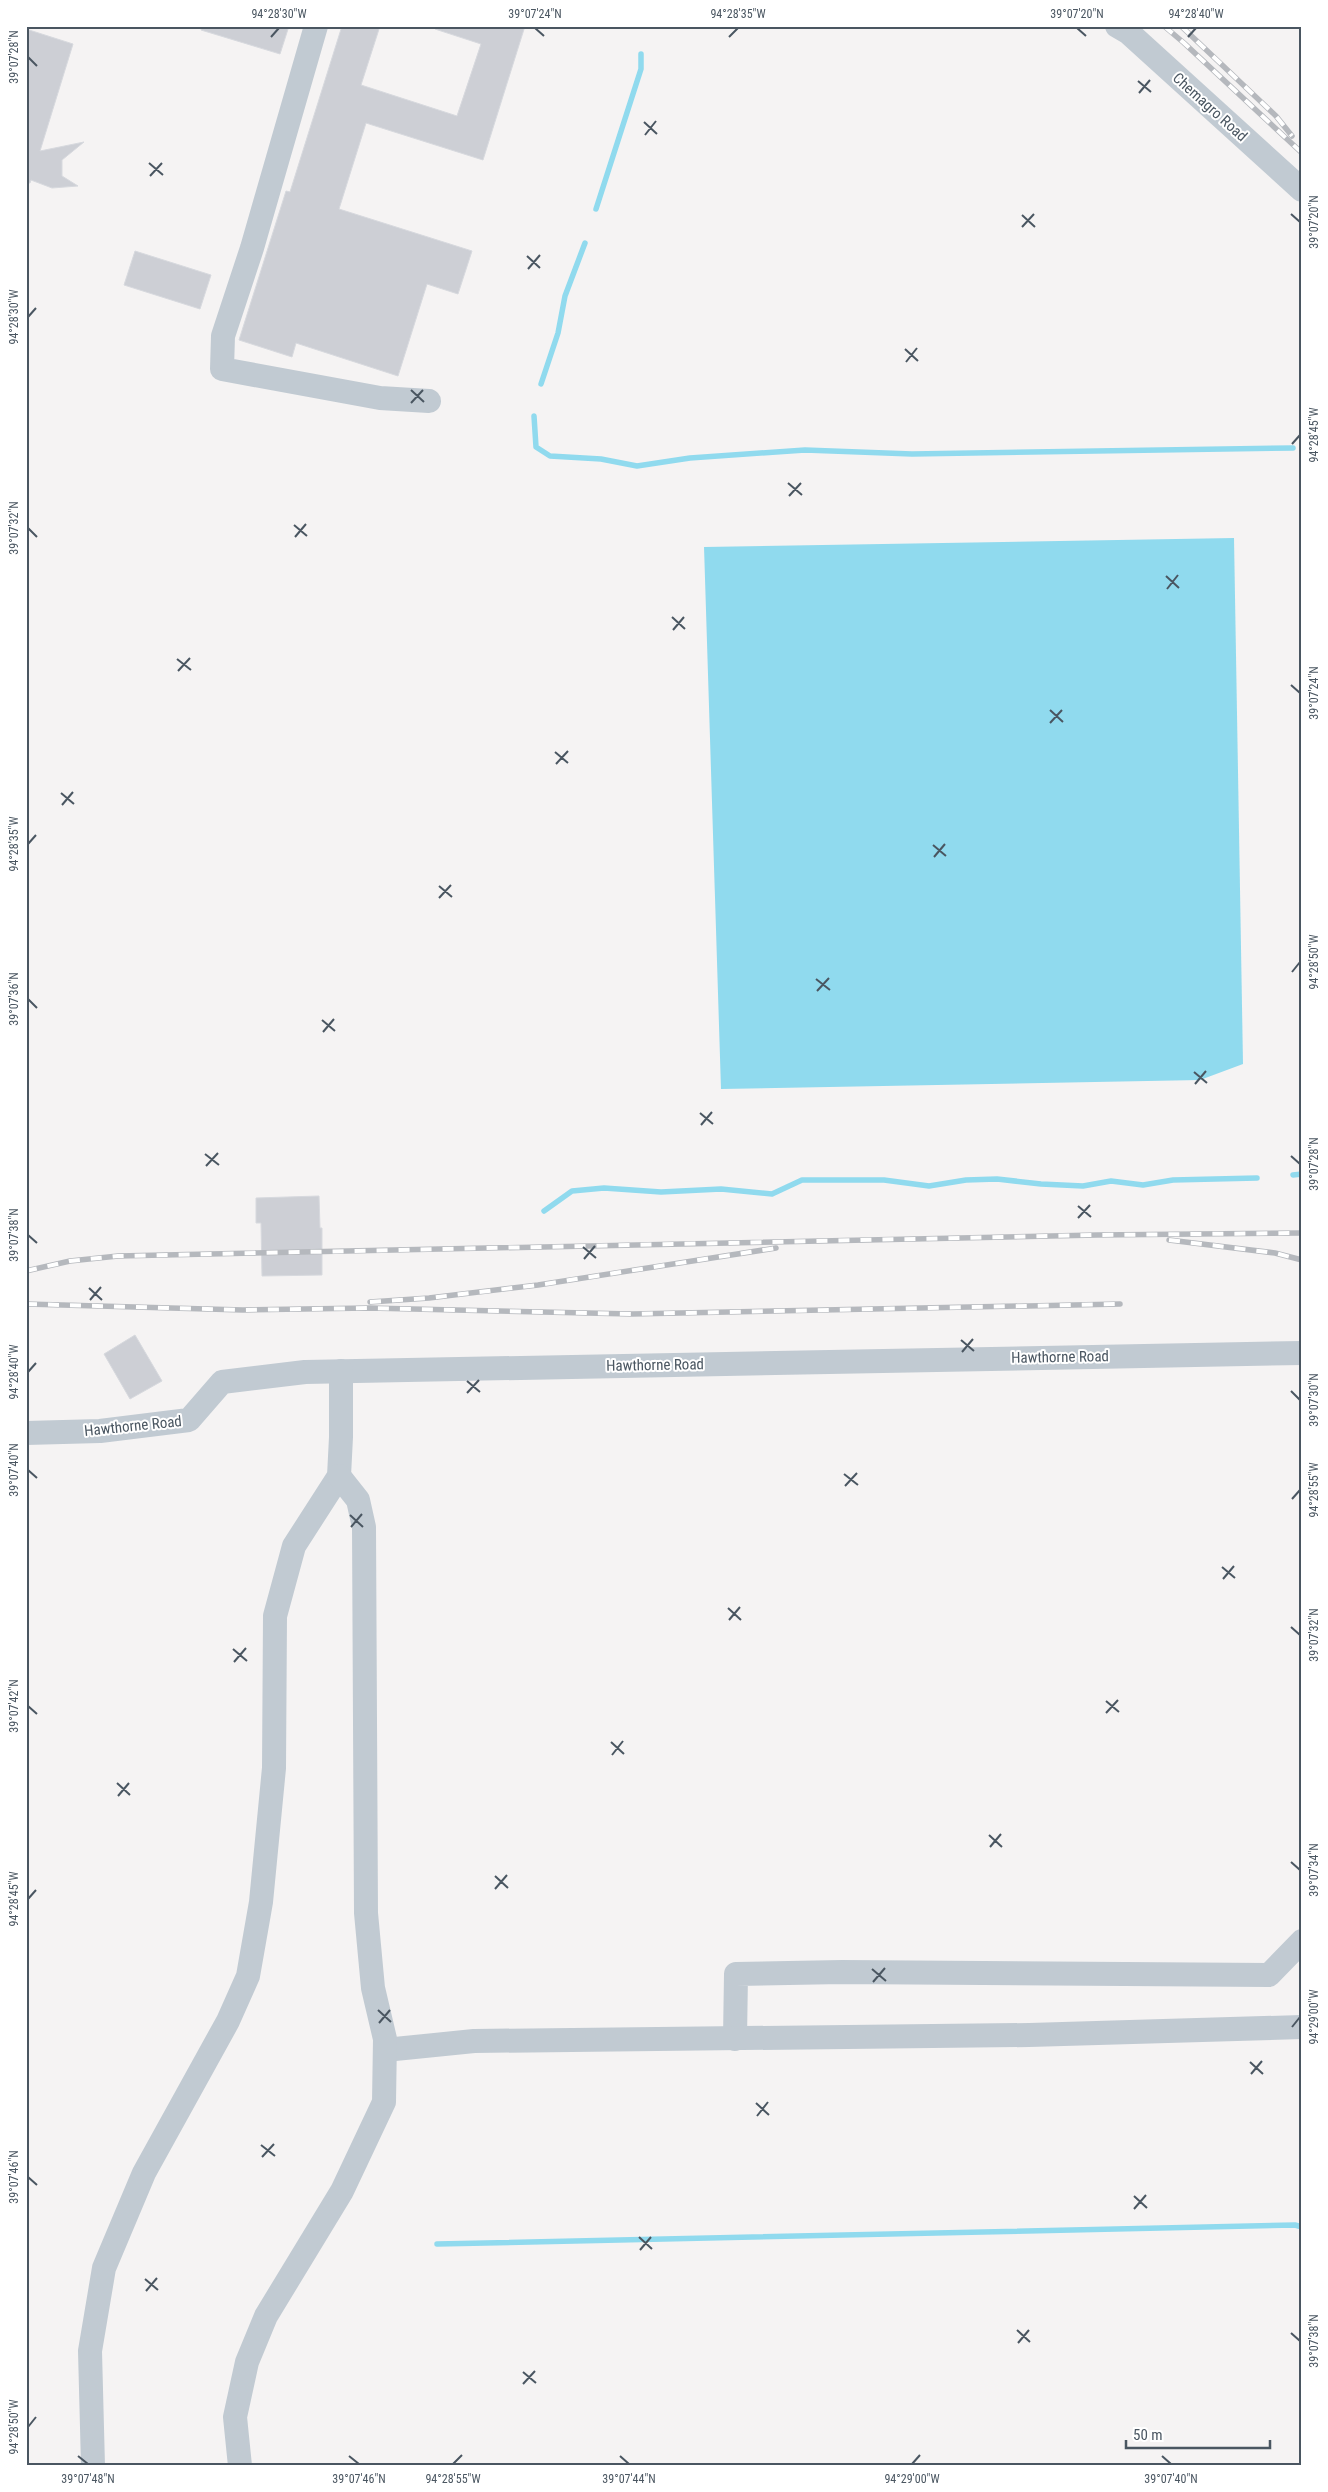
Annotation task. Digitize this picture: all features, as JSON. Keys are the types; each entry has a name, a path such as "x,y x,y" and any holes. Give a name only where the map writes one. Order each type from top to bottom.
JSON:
{"street":[{"path":"316,26 252,248 223,336 222,369 380,398 429,401"},
{"name":"Chemagro Road","path":"1117,26 1129,33 1302,190"},
{"name":"Hawthorne Road","path":"26,1432 100,1431 189,1420 222,1382 305,1372 1302,1353"},
{"path":"93,2466 90,2351 104,2268 144,2173 228,2021 248,1976 261,1902 274,1768 275,1616 294,1546 339,1476 341,1437 340,1371"},
{"path":"240,2466 235,2417 247,2362 266,2316 342,2191 384,2102 385,2039 374,1988 366,1913 364,1527 358,1500 339,1476"},
{"path":"735,2039 736,1974 890,1972 1269,1975 1302,1941"},
{"path":"385,2050 474,2041 1029,2035 1302,2027"}],"water":[{"path":"1234,538 1243,1064 1200,1080 721,1089 704,547"}],"building":[{"path":"202,26 289,26 280,54 201,30"},
{"path":"342,26 380,26 361,85 457,116 481,44 435,29 435,26 525,26 483,160 366,123 339,209 472,251 458,294 427,284 398,376 296,343 292,357 239,340 286,191 290,192"},
{"path":"26,29 73,44 40,151 84,142 62,160 62,176 78,186 52,188 31,180 30,183 26,183"},
{"path":"135,251 211,275 200,309 124,285"},
{"path":"319,1196 320,1228 322,1228 322,1275 262,1276 261,1223 256,1223 256,1198"},
{"path":"135,1335 162,1381 130,1399 104,1354"}],"waterway":[{"path":"596,209 641,69 641,54"},
{"path":"541,384 558,333 565,296 585,243"},
{"path":"534,416 536,447 550,456 601,459 637,466 690,458 805,450 912,454 1293,448"},
{"path":"1293,1175 1302,1174"},
{"path":"544,1211 572,1191 604,1188 661,1192 721,1189 772,1194 802,1180 884,1180 929,1186 966,1180 997,1179 1083,1186 1111,1181 1143,1185 1173,1180 1257,1178"},
{"path":"437,2244 1295,2225 1302,2227"}],"railway":[{"path":"1164,26 1302,153"},
{"path":"1181,26 1276,116 1292,136"},
{"path":"26,1271 70,1261 118,1256 1097,1235 1302,1233"},
{"path":"1169,1240 1275,1253 1302,1260"},
{"path":"370,1302 429,1298 538,1285 776,1248"},
{"path":"26,1304 243,1310 369,1308 632,1314 1120,1304"}]}
